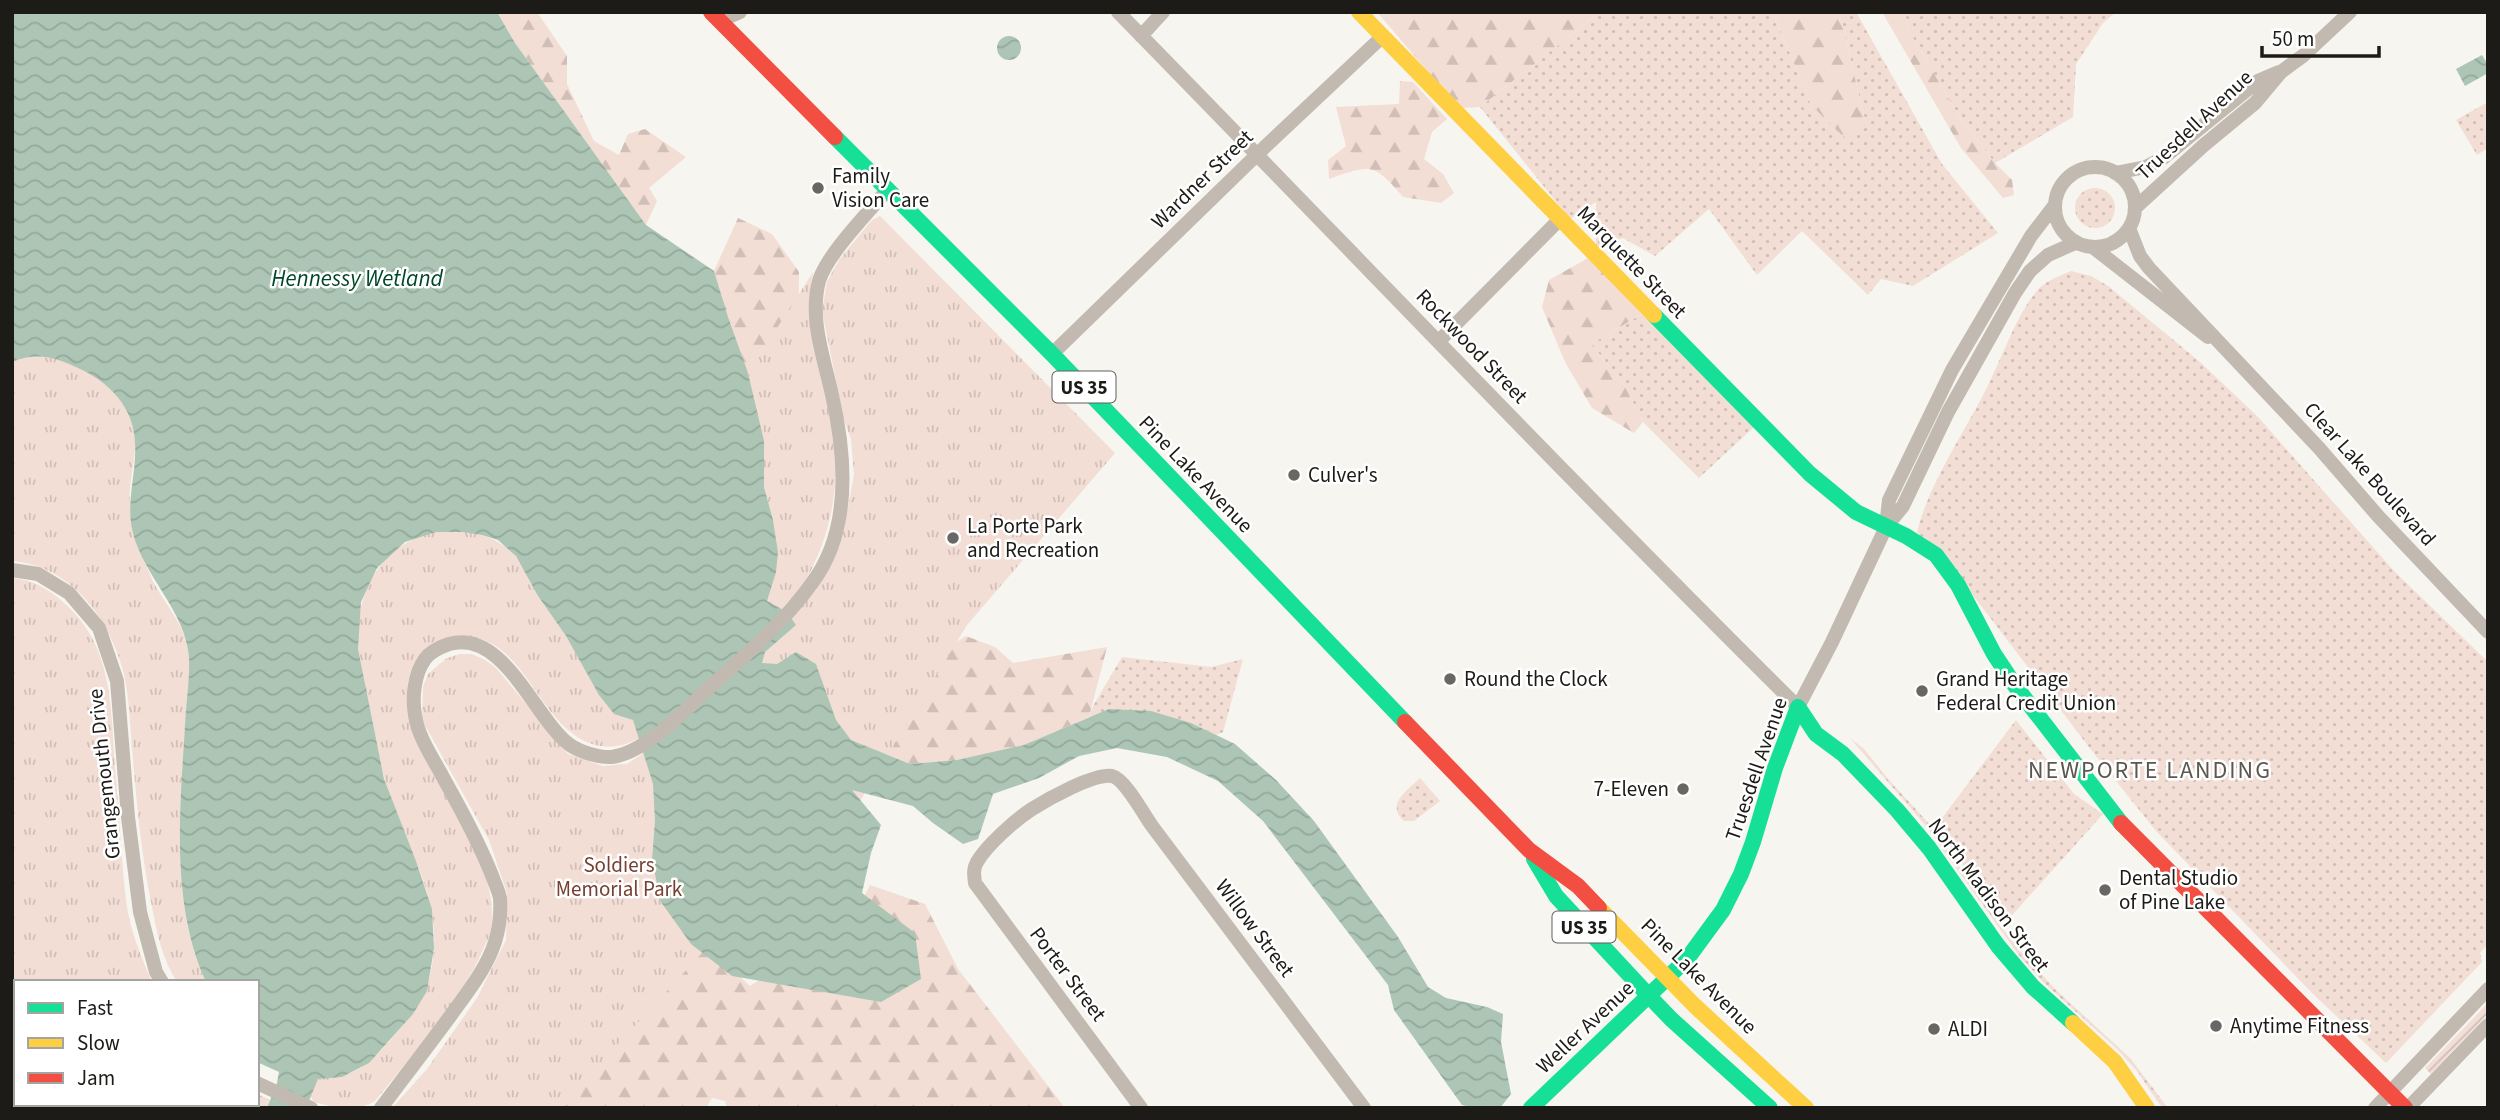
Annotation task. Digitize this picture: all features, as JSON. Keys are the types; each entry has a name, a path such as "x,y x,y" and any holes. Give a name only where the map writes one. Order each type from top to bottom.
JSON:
{"street":[{"path":"715,17 740,12"},
{"name":"Rockwood Street","path":"1118,12 1440,341 1502,409 1798,708"},
{"path":"1141,36 1163,12"},
{"name":"Marquette Street","path":"1359,12 1810,474 1856,512 1906,536 1936,555 1958,585 1994,654 2016,687 2126,829 2407,1108"},
{"name":"Truesdell Avenue","path":"2135,208 2255,103 2281,72 2304,55 2350,12"},
{"name":"Pine Lake Avenue","path":"715,17 1052,354 1529,850 1578,886 1695,1006 1806,1108"},
{"name":"Wardner Street","path":"1052,354 1382,37"},
{"name":"Truesdell Avenue","path":"2115,173 2146,167 2163,158 2258,81 2281,72"},
{"path":"2095,167 2115,173 2130,188 2135,208 2129,228 2115,242 2094,247 2076,243 2060,228 2054,206 2059,189 2074,173 2095,167"},
{"path":"381,1108 477,980 495,942 499,919 500,897 480,844 428,748 415,717 414,685 424,660 436,649 453,643 472,645 488,651 506,664 570,745 588,753 610,757 641,746 676,718 787,612 814,582 825,560 841,509 842,452 838,419 816,322 820,277 841,245 888,189"},
{"name":"Truesdell Avenue","path":"1886,527 1889,500 1952,370 2031,236 2054,206"},
{"path":"1440,341 1561,218"},
{"name":"Clear Lake Boulevard","path":"2129,228 2148,268 2319,447 2388,526 2488,632"},
{"name":"Truesdell Avenue","path":"1668,977 1692,953 1723,910 1741,874 1757,831 1775,768 1798,708 1886,527 1903,506 1948,412 2030,271 2048,255 2076,243"},
{"name":"Clear Lake Boulevard","path":"2094,247 2202,333 2221,344"},
{"name":"Grangemouth Drive","path":"12,570 38,574 69,593 99,628 117,681 128,817 140,912 156,972 161,980"},
{"name":"North Madison Street","path":"1798,708 1816,734 1843,754 1897,810 1929,848 1998,946 2033,987 2115,1062 2147,1108"},
{"name":"Porter Street","path":"1111,776 1084,782 1030,810 987,848 974,870 975,883 1141,1108"},
{"name":"Willow Street","path":"1111,776 1125,786 1152,827 1364,1108"},
{"name":"Pine Lake Avenue","path":"1529,850 1556,896 1649,996 1770,1108"},
{"name":"Weller Avenue","path":"1531,1108 1668,977"},
{"path":"2375,1108 2488,989"},
{"path":"2407,1108 2488,1025"},
{"path":"259,1084 309,1107"}],"green space":[{"path":"497,12 537,12 567,56 567,84 594,141 619,155 628,134 645,129 686,157 649,188 657,201 646,225 515,43"},
{"path":"1377,12 1600,12 1480,107 1459,108"},
{"path":"1600,12 1773,12 1811,105 1865,120 1839,12 1856,12 1942,164 1998,233 1913,286 1881,279 1868,295 1802,231 1757,275 1709,209 1655,256 1623,238 1596,247 1596,202 1570,219 1480,107"},
{"path":"1773,12 1839,12 1865,120 1846,139 1811,105"},
{"path":"1882,12 1904,12 1909,31 1960,118 1995,163 2012,180 2014,195 2003,198 1961,148"},
{"path":"1904,12 2116,12 2103,23 2076,64 2073,117 1995,163 1960,118 1909,31"},
{"path":"1400,81 1413,82 1447,119 1432,132 1424,159 1443,174 1454,193 1441,203 1403,197 1378,172 1371,170 1363,169 1329,179 1328,160 1346,146 1336,107 1399,104"},
{"path":"2488,102 2488,148 2477,155 2456,120"},
{"path":"2095,188 2103,189 2109,194 2114,200 2114,216 2109,222 2103,227 2095,228 2087,227 2081,222 2076,216 2075,208 2076,200 2081,194 2087,189"},
{"name":"Soldiers Memorial Park","path":"880,216 1115,453 967,625 860,801 702,953 559,1108 392,1108 427,1069 477,998 506,940 507,893 489,840 422,720 423,687 428,674 447,658 460,654 472,654 485,660 496,668 568,754 603,766 627,764 689,723 754,661 845,523 854,475 851,439 844,420 822,311 827,282 839,260 872,220"},
{"path":"738,218 772,234 799,272 795,582 714,271"},
{"path":"1590,257 1642,314 1591,344 1623,383 1643,422 1634,433 1592,408 1565,362 1542,307 1549,280"},
{"path":"2071,271 2091,276 2108,286 2200,362 2258,417 2394,571 2488,662 2488,944 2480,953 2482,962 2386,1063 2313,994 2156,831 1972,594 1917,532 1940,474 1982,398 2022,313 2043,285"},
{"path":"813,272 810,314 812,334 833,434 836,471 828,526 807,578 781,608 656,728 634,741 618,746 592,744 571,733 554,716 509,657 491,643 469,637 441,640 424,649 409,678 407,697 410,717 426,760 479,859 492,906 490,933 473,971 448,1010 375,1101 360,1107 345,1108 314,1102 310,1096 318,1079 353,1072 369,1062 410,1016 427,986 434,948 430,904 382,769 359,663 358,628 361,609 374,575 398,548 435,532 466,531 505,546 520,562 537,594 614,714 778,552 764,487 764,441 748,373"},
{"path":"1642,314 1754,427 1699,478 1643,422 1623,383 1591,344"},
{"path":"28,355 52,358 88,372 112,391 122,403 134,430 135,452 130,503 135,528 148,570 177,620 189,656 180,858 187,922 205,980 176,980 161,946 143,852 125,681 108,631 84,598 69,584 33,565 12,561 12,362"},
{"path":"12,578 40,586 64,603 80,620 101,658 110,700 128,910 136,942 151,980 14,980 14,1106 259,1106 259,1095 288,1108 12,1108"},
{"path":"966,636 995,647 1013,663 1107,647 1089,717 1024,746 957,760 910,764 851,741 886,686"},
{"path":"1122,657 1211,667 1243,659 1223,732 1216,735 1191,723 1089,717"},
{"path":"2016,720 2074,794 2103,814 2004,924 1936,826"},
{"path":"1850,738 1864,749 1933,828 2017,947 2055,989 2130,1058 2168,1108 2160,1105 2137,1071 2117,1049 2043,982 2018,954 1926,826"},
{"path":"1420,778 1440,801 1414,821 1404,821 1397,809 1398,803"},
{"path":"870,885 925,904 958,969 1065,1108 727,1108 725,1101 712,1098 706,1108 407,1108 451,1065 522,918 717,955 750,986 790,960 847,929"},
{"path":"2488,1003 2488,1014 2431,1074 2425,1068"}],"water":[{"name":"Hennessy Wetland","path":"12,12 497,12 515,43 646,225 714,271 748,373 764,441 764,487 778,552 776,572 767,601 787,612 796,625 765,652 762,663 777,664 796,652 816,664 836,720 851,740 910,764 957,760 1024,745 1109,709 1151,711 1191,723 1235,744 1276,780 1314,821 1398,937 1428,987 1446,998 1487,1007 1503,1014 1501,1042 1511,1094 1500,1108 1462,1105 1394,1010 1388,985 1263,821 1218,781 1167,757 1117,748 1079,756 1039,778 993,794 978,839 963,844 913,806 852,790 881,825 862,893 915,933 921,979 881,1002 732,976 691,944 661,902 652,860 655,821 653,784 633,720 614,714 599,695 516,556 498,540 482,535 436,532 405,542 377,568 361,602 358,649 384,779 432,909 434,948 427,991 413,1014 369,1063 342,1077 318,1079 306,1108 267,1108 279,1072 259,1063 259,980 205,980 187,921 182,888 180,822 189,657 180,624 138,549 133,533 130,510 135,443 130,418 118,397 109,388 78,368 45,357 29,357 12,362"},
{"path":"1009,36 1018,39 1021,48 1018,57 1009,60 1000,57 997,48 1000,39"},
{"path":"2482,55 2488,65 2488,73 2465,86 2456,69"}],"traffic: fast":[{"path":"835,137 1052,354 1405,722"},
{"path":"1654,315 1810,474 1856,512 1906,536 1936,555 1958,585 1994,654 2016,687 2121,823"},
{"path":"1798,707 1816,734 1843,754 1897,810 1929,848 1998,946 2033,987 2073,1023"},
{"path":"1531,1108 1687,959 1723,910 1753,842 1775,768 1798,707"},
{"path":"1534,859 1556,896 1649,996 1770,1108"}],"traffic: slow":[{"path":"1359,12 1654,315"},
{"path":"1599,908 1695,1006 1806,1108"},
{"path":"2073,1023 2115,1062 2147,1108"}],"traffic: jam":[{"path":"711,12 835,137"},
{"path":"1405,722 1529,850 1578,886 1599,908"},
{"path":"2121,823 2405,1108"}],"place":[{"name":"Family Vision Care","path":"818,188"},
{"name":"Culver's","path":"1294,475"},
{"name":"La Porte Park and Recreation","path":"953,538"},
{"name":"Round the Clock","path":"1450,679"},
{"name":"Grand Heritage Federal Credit Union","path":"1922,691"},
{"name":"7-Eleven","path":"1683,789"},
{"name":"Dental Studio of Pine Lake","path":"2105,890"},
{"name":"Anytime Fitness","path":"2216,1026"},
{"name":"ALDI","path":"1934,1029"}],"district":[{"name":"NEWPORTE LANDING","path":"2150,770"}]}
